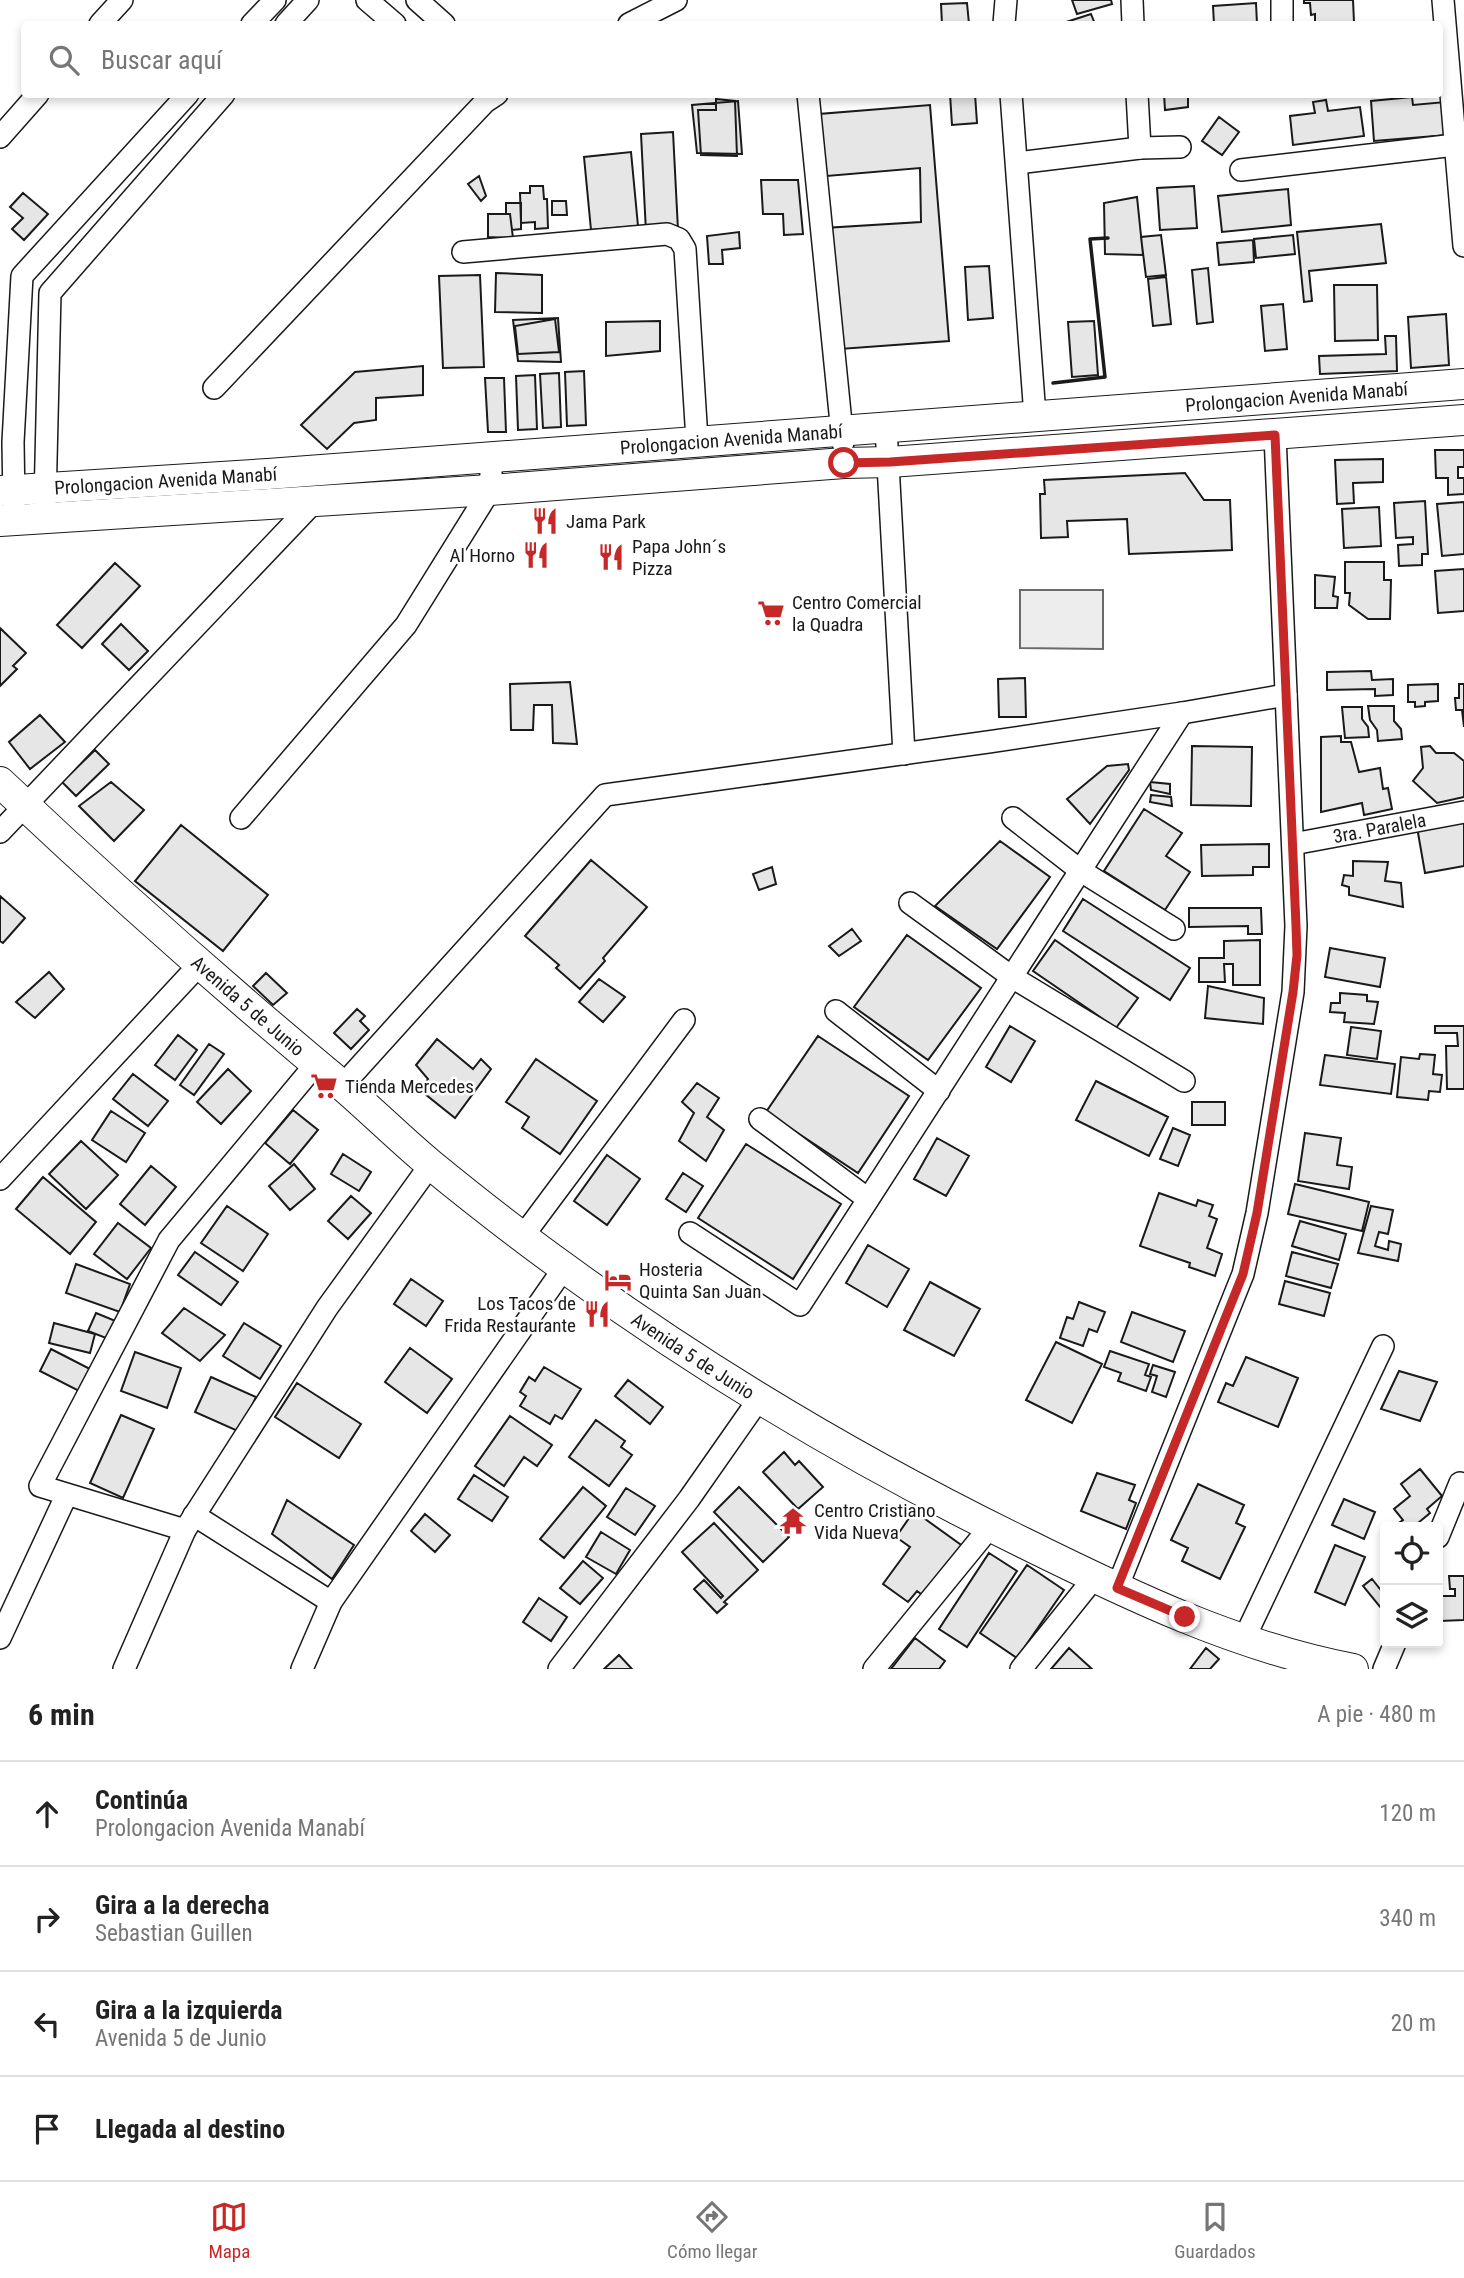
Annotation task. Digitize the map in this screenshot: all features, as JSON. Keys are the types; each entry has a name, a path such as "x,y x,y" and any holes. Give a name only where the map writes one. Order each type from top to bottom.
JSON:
{"main road":[{"name":"Prolongacion Avenida Manabí","path":"7,490 268,474 1464,384"},
{"name":"Prolongacion Avenida Manabí","path":"7,520 490,490 1464,420"},
{"name":"Avenida 5 de Junio","path":"0,782 200,964 431,1164 564,1268 677,1346 759,1399 906,1483 1106,1583 1244,1639 1348,1669"}],"street":[{"path":"103,21 122,0"},
{"path":"256,21 275,0"},
{"path":"289,21 308,0"},
{"path":"367,0 392,21"},
{"path":"416,0 440,21"},
{"path":"635,21 676,0"},
{"path":"1004,21 1006,0"},
{"path":"1132,0 1133,21"},
{"path":"1282,0 1282,21"},
{"path":"1443,0 1464,246"},
{"path":"0,137 34,98"},
{"path":"7,520 22,276 184,98"},
{"path":"45,517 50,293 221,98"},
{"path":"214,388 485,98"},
{"path":"808,98 844,463"},
{"path":"1010,98 1035,416"},
{"path":"1137,98 1140,148"},
{"path":"1241,170 1455,145"},
{"path":"1017,163 1140,148 1180,146"},
{"path":"463,252 667,234 678,239 685,249 697,440"},
{"path":"886,428 890,462 904,754"},
{"path":"1021,1669 1106,1583 1235,1297 1257,1213 1297,955 1275,435"},
{"path":"241,818 406,625 490,490 492,456"},
{"path":"0,832 314,502"},
{"path":"342,1086 605,795 904,754 1286,695"},
{"path":"690,1233 800,1305 1182,713"},
{"name":"3ra. Paralela","path":"1293,844 1464,812"},
{"path":"1013,818 1081,871 1174,929"},
{"path":"910,904 1012,977 1184,1081"},
{"path":"0,1179 200,964"},
{"path":"835,1011 939,1091"},
{"path":"523,1237 684,1020"},
{"path":"315,1065 169,1240 40,1486 66,1496 190,1523 331,1602"},
{"path":"760,1119 868,1199"},
{"path":"124,1669 190,1523 327,1308 431,1164"},
{"path":"302,1669 331,1602 564,1268"},
{"path":"1244,1639 1383,1346"},
{"path":"559,1669 681,1509 759,1399"},
{"path":"1443,1525 1460,1483"},
{"path":"0,1639 66,1496"},
{"path":"874,1669 990,1527"},
{"path":"1384,1669 1393,1648"}],"shaded area":[{"path":"1020,590 1103,590 1103,649 1020,648"}],"building":[{"path":"1072,0 1111,0 1112,4 1077,14"},
{"path":"1304,0 1353,0 1354,21 1315,21 1315,14 1311,15 1310,3 1304,3"},
{"path":"967,3 969,21 942,21 941,4"},
{"path":"1256,3 1257,21 1214,21 1213,6"},
{"path":"1091,14 1094,21 1069,21"},
{"path":"950,98 975,98 977,123 952,125"},
{"path":"1164,98 1188,98 1188,107 1165,110"},
{"path":"1412,98 1413,105 1445,102 1448,135 1374,141 1371,101"},
{"path":"716,99 735,101 737,156 701,155 698,110 716,110"},
{"path":"1326,100 1328,111 1360,107 1364,136 1293,145 1290,116 1315,113 1313,102"},
{"path":"738,101 742,154 697,153 692,105"},
{"path":"930,105 949,341 840,349 824,228 921,222 920,168 827,176 819,114"},
{"path":"1219,117 1239,132 1222,155 1202,141"},
{"path":"673,132 678,230 646,232 641,134"},
{"path":"631,152 638,226 591,230 584,157"},
{"path":"479,176 486,196 481,201 468,184"},
{"path":"761,180 798,180 803,234 784,235 783,214 763,214"},
{"path":"530,186 543,186 544,199 547,199 548,228 535,229 535,222 521,223 520,193 530,193"},
{"path":"1194,186 1197,228 1160,230 1157,188"},
{"path":"1288,189 1291,225 1222,232 1218,196"},
{"path":"23,193 48,214 24,240 12,229 23,218 10,207"},
{"path":"1137,197 1143,255 1105,254 1104,203"},
{"path":"552,201 566,201 567,215 552,215"},
{"path":"506,203 521,203 521,229 512,230 510,214 506,214"},
{"path":"488,214 510,214 513,238 488,237"},
{"path":"1381,224 1386,263 1309,271 1312,301 1304,302 1297,232"},
{"path":"739,232 740,248 722,250 723,264 709,264 707,236"},
{"path":"1161,235 1166,275 1146,277 1141,237"},
{"path":"1293,235 1295,254 1256,258 1254,239"},
{"path":"1253,240 1254,262 1219,265 1217,243"},
{"path":"989,266 993,318 968,320 965,267"},
{"path":"1208,268 1213,322 1197,324 1192,270"},
{"path":"496,273 542,275 542,313 495,312"},
{"path":"480,275 484,367 443,368 439,276"},
{"path":"1166,277 1171,324 1153,326 1148,279"},
{"path":"1334,285 1377,285 1378,340 1335,341"},
{"path":"1283,304 1287,349 1265,351 1261,306"},
{"path":"1446,314 1449,365 1411,368 1408,317"},
{"path":"558,318 561,362 518,361 513,320"},
{"path":"555,319 559,352 518,354 515,326"},
{"path":"660,321 660,351 606,356 606,322"},
{"path":"1094,321 1098,375 1072,377 1068,322"},
{"path":"1385,336 1396,336 1397,371 1320,374 1319,356 1386,354"},
{"path":"423,366 423,395 376,398 376,420 354,423 327,449 301,425 355,372"},
{"path":"584,371 586,425 567,426 565,372"},
{"path":"559,373 561,427 543,428 540,374"},
{"path":"535,375 537,429 518,430 516,376"},
{"path":"485,378 504,378 506,432 488,432"},
{"path":"1435,450 1464,450 1464,467 1458,467 1458,478 1464,478 1464,494 1448,495 1448,478 1436,478"},
{"path":"1383,459 1383,482 1353,483 1354,503 1337,504 1335,460"},
{"path":"1185,473 1204,500 1230,500 1232,550 1129,554 1127,519 1067,521 1068,537 1041,538 1040,494 1045,494 1044,480"},
{"path":"1425,501 1428,554 1422,554 1422,565 1399,566 1398,545 1413,544 1413,537 1396,538 1394,503"},
{"path":"1464,502 1464,554 1442,556 1437,504"},
{"path":"1379,507 1381,546 1344,548 1342,509"},
{"path":"1345,562 1384,562 1384,580 1391,580 1390,619 1368,619 1349,605 1350,593 1345,593"},
{"path":"115,563 140,586 82,648 57,625"},
{"path":"1464,569 1464,611 1438,613 1435,571"},
{"path":"1315,575 1335,577 1333,596 1338,597 1337,608 1315,608"},
{"path":"121,624 148,651 129,670 102,644"},
{"path":"0,628 26,653 13,666 17,669 0,686"},
{"path":"1371,671 1372,680 1393,679 1393,695 1375,696 1375,689 1327,690 1327,672"},
{"path":"1025,678 1026,717 999,717 998,679"},
{"path":"570,682 577,744 553,743 552,705 534,705 533,730 511,730 510,684"},
{"path":"1438,684 1438,701 1425,702 1425,706 1415,707 1415,702 1408,702 1408,685"},
{"path":"1459,684 1464,684 1464,727 1462,710 1456,710 1455,698 1459,698"},
{"path":"1368,706 1394,706 1394,721 1401,729 1402,739 1378,741"},
{"path":"1342,707 1362,707 1362,719 1368,727 1369,737 1345,738"},
{"path":"40,715 65,742 30,769 9,742"},
{"path":"1341,736 1341,742 1351,742 1359,772 1380,768 1383,789 1388,788 1392,809 1364,815 1362,803 1321,812 1321,737"},
{"path":"1192,746 1252,747 1251,806 1191,805"},
{"path":"1430,746 1436,753 1454,753 1464,761 1464,797 1437,803 1413,781 1423,768 1421,747"},
{"path":"95,750 109,764 76,796 62,782"},
{"path":"1128,764 1129,770 1090,824 1067,799 1107,766"},
{"path":"111,782 144,810 114,841 79,806"},
{"path":"1150,782 1170,784 1170,794 1151,790"},
{"path":"1151,795 1171,797 1172,806 1150,802"},
{"path":"1144,809 1182,833 1166,856 1190,872 1165,910 1104,871"},
{"path":"1464,819 1464,866 1425,873 1417,827"},
{"path":"181,825 268,895 223,951 135,881"},
{"path":"1000,841 1050,877 997,949 935,906"},
{"path":"1269,844 1269,867 1253,867 1253,875 1202,876 1201,845"},
{"path":"591,860 647,907 580,989 556,968 559,965 525,936"},
{"path":"1353,861 1388,862 1385,881 1401,883 1403,907 1349,895 1349,887 1342,885 1344,875 1353,876"},
{"path":"772,867 776,884 759,890 753,874"},
{"path":"0,896 25,918 3,943 0,941"},
{"path":"1083,899 1190,968 1170,1000 1063,931"},
{"path":"1189,908 1261,908 1262,934 1248,934 1248,926 1189,927"},
{"path":"852,929 861,941 839,956 829,946"},
{"path":"907,935 981,988 928,1060 854,1007"},
{"path":"1055,940 1138,998 1116,1028 1033,971"},
{"path":"1260,940 1260,985 1233,985 1233,964 1224,964 1225,982 1199,982 1199,958 1224,958 1224,941"},
{"path":"1330,948 1385,958 1380,987 1325,977"},
{"path":"49,972 64,989 35,1018 16,1002"},
{"path":"266,973 287,993 273,1005 253,986"},
{"path":"599,979 625,997 603,1022 579,1002"},
{"path":"1208,986 1264,998 1263,1024 1205,1018"},
{"path":"1340,993 1367,995 1367,1001 1378,1002 1374,1024 1344,1022 1345,1013 1330,1012 1331,1003 1340,1003"},
{"path":"357,1009 365,1016 360,1021 369,1030 351,1049 334,1033"},
{"path":"1010,1026 1035,1041 1011,1082 986,1067"},
{"path":"1435,1026 1464,1026 1464,1089 1447,1089 1446,1046 1458,1046 1457,1033 1435,1033"},
{"path":"1351,1027 1381,1031 1377,1059 1347,1055"},
{"path":"178,1035 197,1050 175,1080 155,1065"},
{"path":"818,1036 909,1096 858,1173 766,1112"},
{"path":"437,1039 473,1069 481,1059 491,1069 455,1118 420,1090 428,1079 416,1065"},
{"path":"209,1044 224,1054 194,1095 180,1085"},
{"path":"1420,1054 1435,1055 1433,1074 1442,1075 1440,1092 1429,1091 1428,1100 1397,1097 1401,1057 1419,1059"},
{"path":"1325,1055 1395,1064 1391,1094 1320,1085"},
{"path":"536,1059 597,1101 560,1154 522,1128 529,1117 506,1102"},
{"path":"228,1069 251,1091 221,1124 197,1102"},
{"path":"133,1074 168,1101 148,1126 113,1099"},
{"path":"1096,1081 1168,1117 1149,1156 1076,1120"},
{"path":"697,1083 719,1098 707,1117 724,1130 706,1161 679,1141 694,1113 682,1102"},
{"path":"1192,1102 1225,1102 1225,1125 1192,1125"},
{"path":"293,1110 318,1130 290,1164 265,1143"},
{"path":"111,1111 145,1133 126,1162 92,1140"},
{"path":"1173,1128 1190,1135 1178,1166 1160,1159"},
{"path":"1305,1133 1341,1138 1337,1165 1352,1167 1349,1189 1298,1181"},
{"path":"937,1138 969,1156 946,1196 914,1179"},
{"path":"81,1141 118,1175 86,1209 49,1174"},
{"path":"746,1144 841,1204 793,1279 698,1218"},
{"path":"343,1154 371,1172 359,1191 331,1174"},
{"path":"607,1155 640,1179 607,1225 574,1201"},
{"path":"294,1164 315,1189 290,1210 269,1186"},
{"path":"151,1166 176,1187 145,1225 120,1204"},
{"path":"683,1173 703,1186 686,1212 666,1199"},
{"path":"43,1177 96,1222 70,1254 16,1209"},
{"path":"1295,1184 1369,1202 1362,1231 1288,1214"},
{"path":"1159,1193 1196,1206 1198,1200 1213,1205 1209,1216 1217,1219 1207,1248 1222,1254 1215,1276 1189,1267 1190,1263 1140,1246"},
{"path":"351,1196 371,1213 348,1239 328,1221"},
{"path":"227,1206 268,1234 243,1271 201,1243"},
{"path":"1371,1206 1393,1210 1388,1234 1379,1232 1375,1246 1388,1250 1389,1241 1401,1244 1398,1261 1358,1253"},
{"path":"1300,1221 1346,1234 1339,1260 1292,1246"},
{"path":"118,1223 151,1248 127,1279 94,1254"},
{"path":"868,1245 909,1269 887,1307 846,1283"},
{"path":"195,1252 238,1282 221,1305 178,1275"},
{"path":"1292,1252 1338,1264 1331,1288 1286,1276"},
{"path":"76,1264 130,1284 120,1312 66,1293"},
{"path":"411,1279 443,1301 426,1326 394,1304"},
{"path":"1285,1281 1330,1293 1324,1316 1279,1304"},
{"path":"930,1282 980,1309 954,1356 904,1330"},
{"path":"1079,1302 1105,1312 1097,1332 1089,1329 1083,1346 1060,1338 1067,1317 1073,1319"},
{"path":"184,1308 225,1335 200,1361 162,1333"},
{"path":"1132,1312 1185,1331 1173,1362 1121,1342"},
{"path":"96,1313 118,1322 111,1340 88,1331"},
{"path":"54,1323 95,1334 90,1353 49,1343"},
{"path":"244,1323 281,1346 260,1379 223,1356"},
{"path":"1056,1342 1102,1364 1072,1423 1026,1400"},
{"path":"410,1348 452,1379 427,1413 385,1382"},
{"path":"51,1349 90,1369 79,1391 40,1371"},
{"path":"1110,1351 1149,1364 1145,1375 1151,1377 1146,1391 1118,1381 1121,1373 1104,1367"},
{"path":"135,1352 181,1368 167,1408 121,1391"},
{"path":"1246,1357 1298,1378 1278,1427 1218,1402 1226,1383 1233,1386"},
{"path":"1153,1365 1175,1372 1166,1397 1152,1392 1157,1376 1150,1374"},
{"path":"544,1367 581,1389 562,1419 555,1415 550,1424 520,1406 526,1396 520,1392 529,1377 535,1381"},
{"path":"1399,1371 1437,1382 1420,1421 1381,1409"},
{"path":"211,1377 256,1397 240,1432 195,1412"},
{"path":"628,1380 663,1407 650,1424 615,1396"},
{"path":"297,1383 361,1424 339,1458 275,1417"},
{"path":"121,1415 154,1429 123,1498 90,1483"},
{"path":"510,1416 552,1445 537,1466 524,1457 504,1486 475,1466"},
{"path":"596,1420 625,1441 621,1447 632,1455 609,1486 569,1457"},
{"path":"784,1452 795,1465 799,1461 823,1487 798,1509 763,1472"},
{"path":"1420,1469 1442,1496 1427,1509 1430,1513 1419,1522 1400,1522 1403,1520 1394,1509 1410,1496 1401,1484"},
{"path":"1097,1473 1135,1485 1129,1500 1136,1503 1126,1529 1081,1511"},
{"path":"474,1475 508,1497 492,1521 458,1499"},
{"path":"1198,1484 1244,1505 1236,1523 1245,1527 1220,1579 1182,1561 1188,1548 1171,1540"},
{"path":"583,1487 606,1506 564,1558 540,1539"},
{"path":"739,1487 789,1537 763,1562 714,1512"},
{"path":"626,1488 655,1506 635,1535 607,1517"},
{"path":"1344,1499 1375,1512 1364,1539 1332,1525"},
{"path":"287,1500 354,1545 332,1579 272,1534"},
{"path":"914,1511 964,1547 928,1599 917,1591 908,1602 883,1584 910,1547 896,1537"},
{"path":"425,1514 450,1535 435,1552 411,1531"},
{"path":"714,1523 758,1570 724,1602 727,1604 717,1613 694,1589 704,1580 721,1598 723,1596 682,1552"},
{"path":"601,1532 630,1550 616,1574 586,1557"},
{"path":"1335,1545 1365,1557 1345,1605 1315,1592"},
{"path":"989,1553 1017,1571 967,1647 939,1629"},
{"path":"583,1561 603,1578 580,1604 560,1588"},
{"path":"1027,1565 1064,1590 1017,1658 980,1633"},
{"path":"1449,1576 1464,1576 1464,1620 1443,1621 1443,1596 1455,1596 1455,1589 1450,1589"},
{"path":"1372,1579 1380,1589 1380,1607 1363,1586"},
{"path":"539,1598 567,1617 551,1641 523,1622"},
{"path":"915,1638 945,1661 939,1669 891,1669"},
{"path":"1069,1648 1092,1669 1051,1669"},
{"path":"1206,1648 1219,1659 1210,1669 1190,1669"},
{"path":"619,1655 632,1669 604,1669"}],"wall":[{"path":"1053,383 1105,377 1090,239 1108,238"}],"place":[{"name":"Jama Park","path":"545,521"},
{"name":"Al Horno","path":"536,555"},
{"name":"Papa John´s Pizza","path":"611,557"},
{"name":"Centro Comercial la Quadra","path":"771,613"},
{"name":"Tienda Mercedes","path":"324,1086"},
{"name":"Hosteria Quinta San Juan","path":"618,1280"},
{"name":"Los Tacos de Frida Restaurante","path":"597,1314"},
{"name":"Centro Cristiano Vida Nueva","path":"793,1521"}],"route":[{"path":"844,463 1275,435 1297,955 1293,992 1257,1213 1243,1274 1117,1588 1185,1617"}]}
